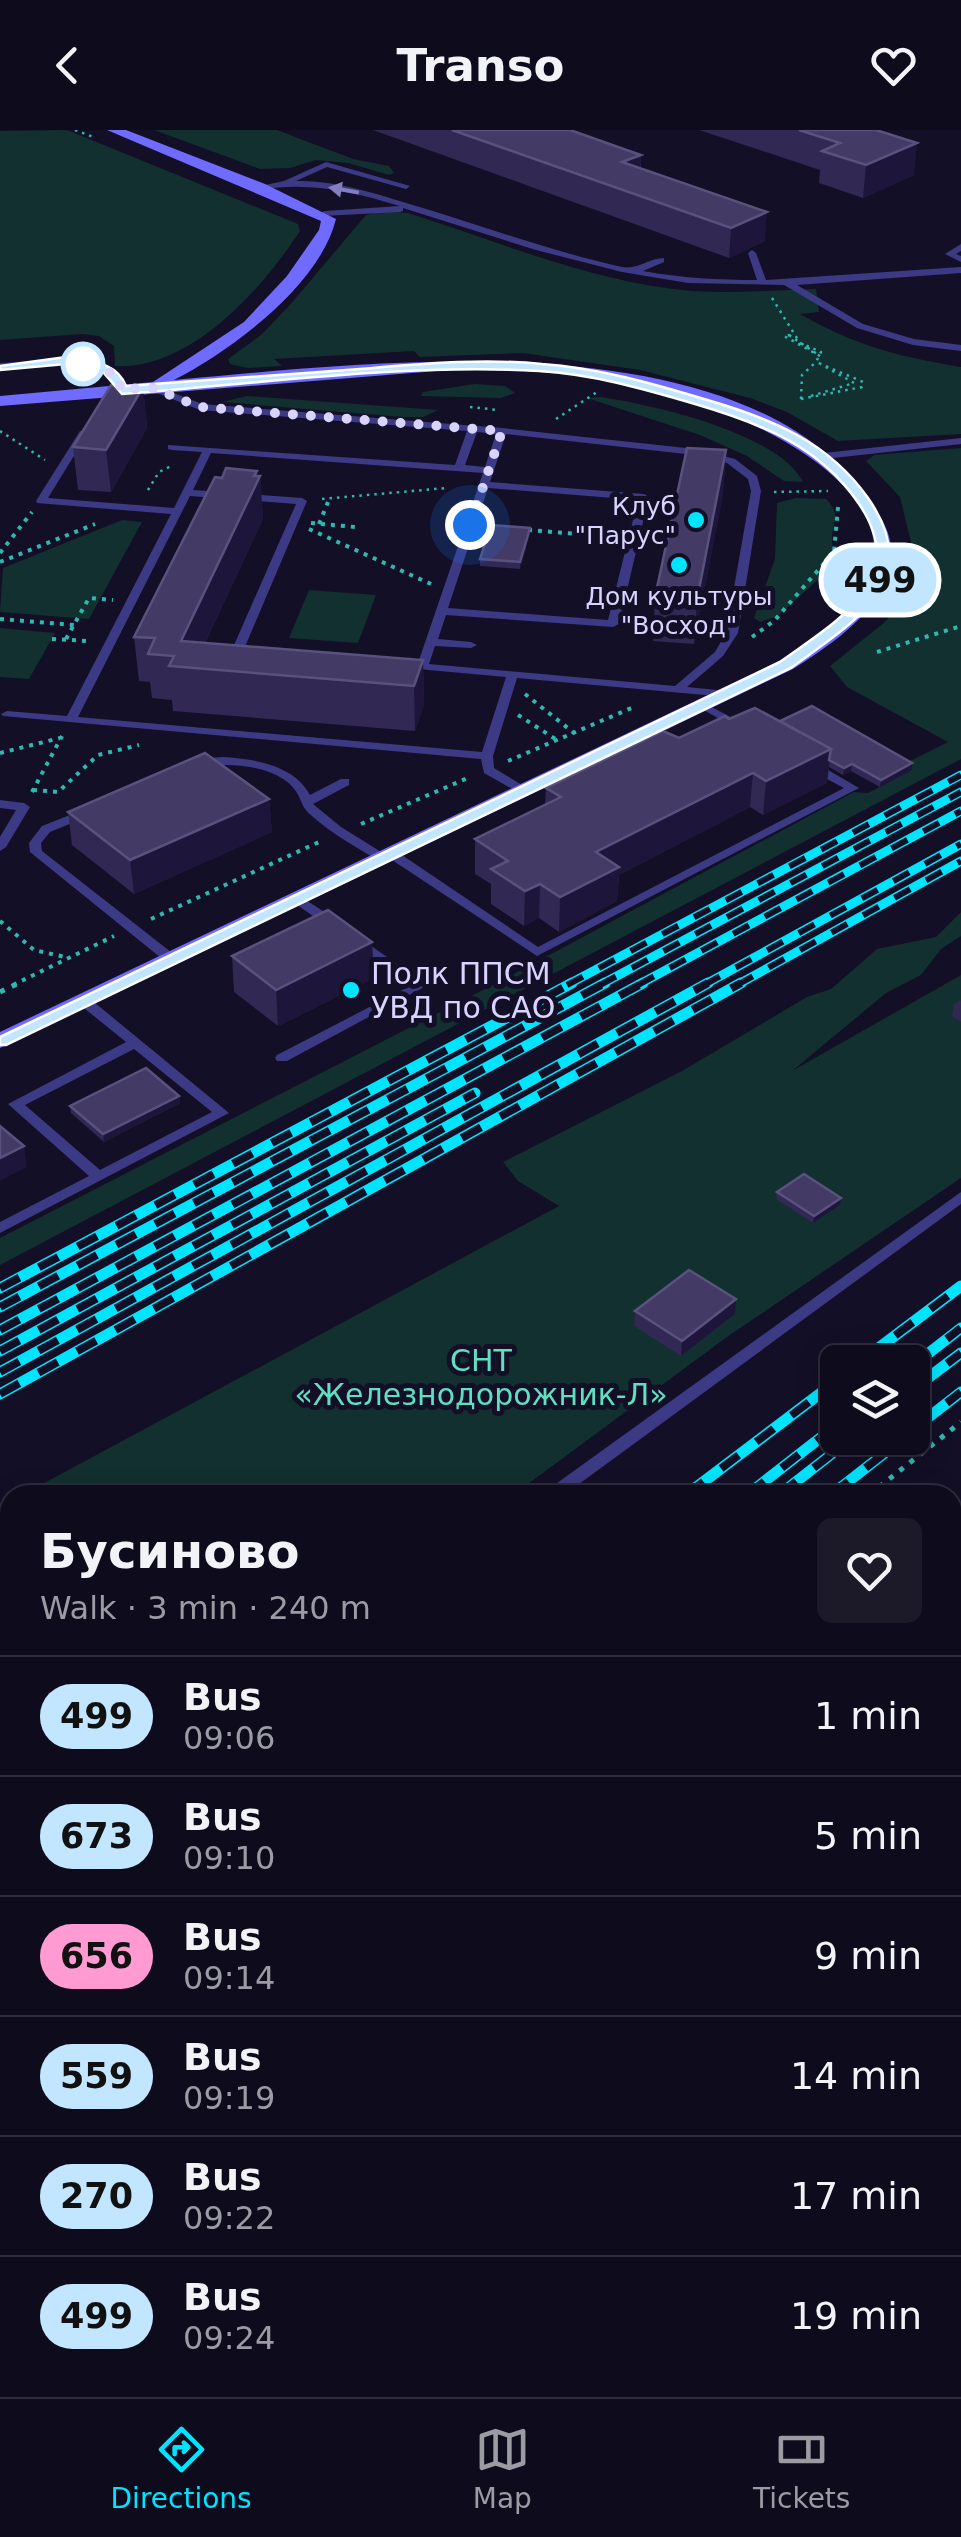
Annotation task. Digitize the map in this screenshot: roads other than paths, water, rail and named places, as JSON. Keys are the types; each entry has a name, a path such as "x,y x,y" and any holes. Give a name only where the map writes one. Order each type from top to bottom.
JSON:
{"street":[{"path":"112,137 260,187 324,214 330,226 256,319 232,340 150,387"},
{"path":"0,402 150,387 452,366 542,367 626,380 764,423 824,456 857,490 878,528 886,556 880,580 856,613 824,640 727,694 0,1041"}],"lane":[{"path":"260,187 288,181 326,164 406,186"},
{"path":"288,181 362,193 634,272 707,282 788,283 961,270"},
{"path":"324,214 389,208 426,212"},
{"path":"961,248 949,254 961,259"},
{"path":"752,253 762,283"},
{"path":"634,272 661,260"},
{"path":"788,283 860,326 913,342 961,348"},
{"path":"0,366 66,361 107,370 115,374 122,390 101,405"},
{"path":"150,387 200,407 532,434 731,461 753,478 756,492 732,632 720,654 679,688"},
{"path":"92,418 41,501 177,511"},
{"path":"459,468 473,429"},
{"path":"422,666 502,431"},
{"path":"824,456 961,441"},
{"path":"172,447 488,470"},
{"path":"71,720 208,450"},
{"path":"441,611 613,624 644,497 484,484"},
{"path":"186,492 302,501 236,652 272,655"},
{"path":"430,642 471,645"},
{"path":"388,664 512,678 727,694"},
{"path":"512,678 487,756 488,770 523,791"},
{"path":"704,706 749,731"},
{"path":"6,714 487,756"},
{"path":"186,769 219,760 249,762 294,784 303,791 305,802 335,828 388,856 537,952 852,788 796,757"},
{"path":"305,802 346,782"},
{"path":"0,804 24,806 0,848"},
{"path":"99,807 46,829 35,843 36,852 171,960"},
{"path":"282,1058 421,984 298,899"},
{"path":"0,1228 222,1113 84,1001"},
{"path":"99,1177 16,1104 135,1043"},
{"path":"566,1485 961,1197"}],"railway":[{"path":"567,985 961,775"},
{"path":"600,985 961,792"},
{"path":"638,985 961,811"},
{"path":"704,985 961,844"},
{"path":"737,985 961,861"},
{"path":"0,1288 572,983"},
{"path":"0,1307 605,983"},
{"path":"0,1330 643,983"},
{"path":"0,1372 708,983"},
{"path":"0,1394 741,983"},
{"path":"0,1351 475,1093"},
{"path":"883,1345 961,1286"},
{"path":"930,1352 961,1328"},
{"path":"930,1376 961,1353"},
{"path":"930,1416 961,1392"},
{"path":"699,1485 820,1394"},
{"path":"760,1485 820,1438"},
{"path":"792,1485 830,1455"},
{"path":"844,1485 882,1455"}],"place":[{"name":"Клуб \"Парус\"","path":"696,520"},
{"name":"Дом культуры \"Восход\"","path":"679,565"},
{"name":"Полк ППСМ УВД по САО","path":"351,990"}],"park label":[{"name":"СНТ «Железнодорожник-Л»","path":"481,1377"}]}
